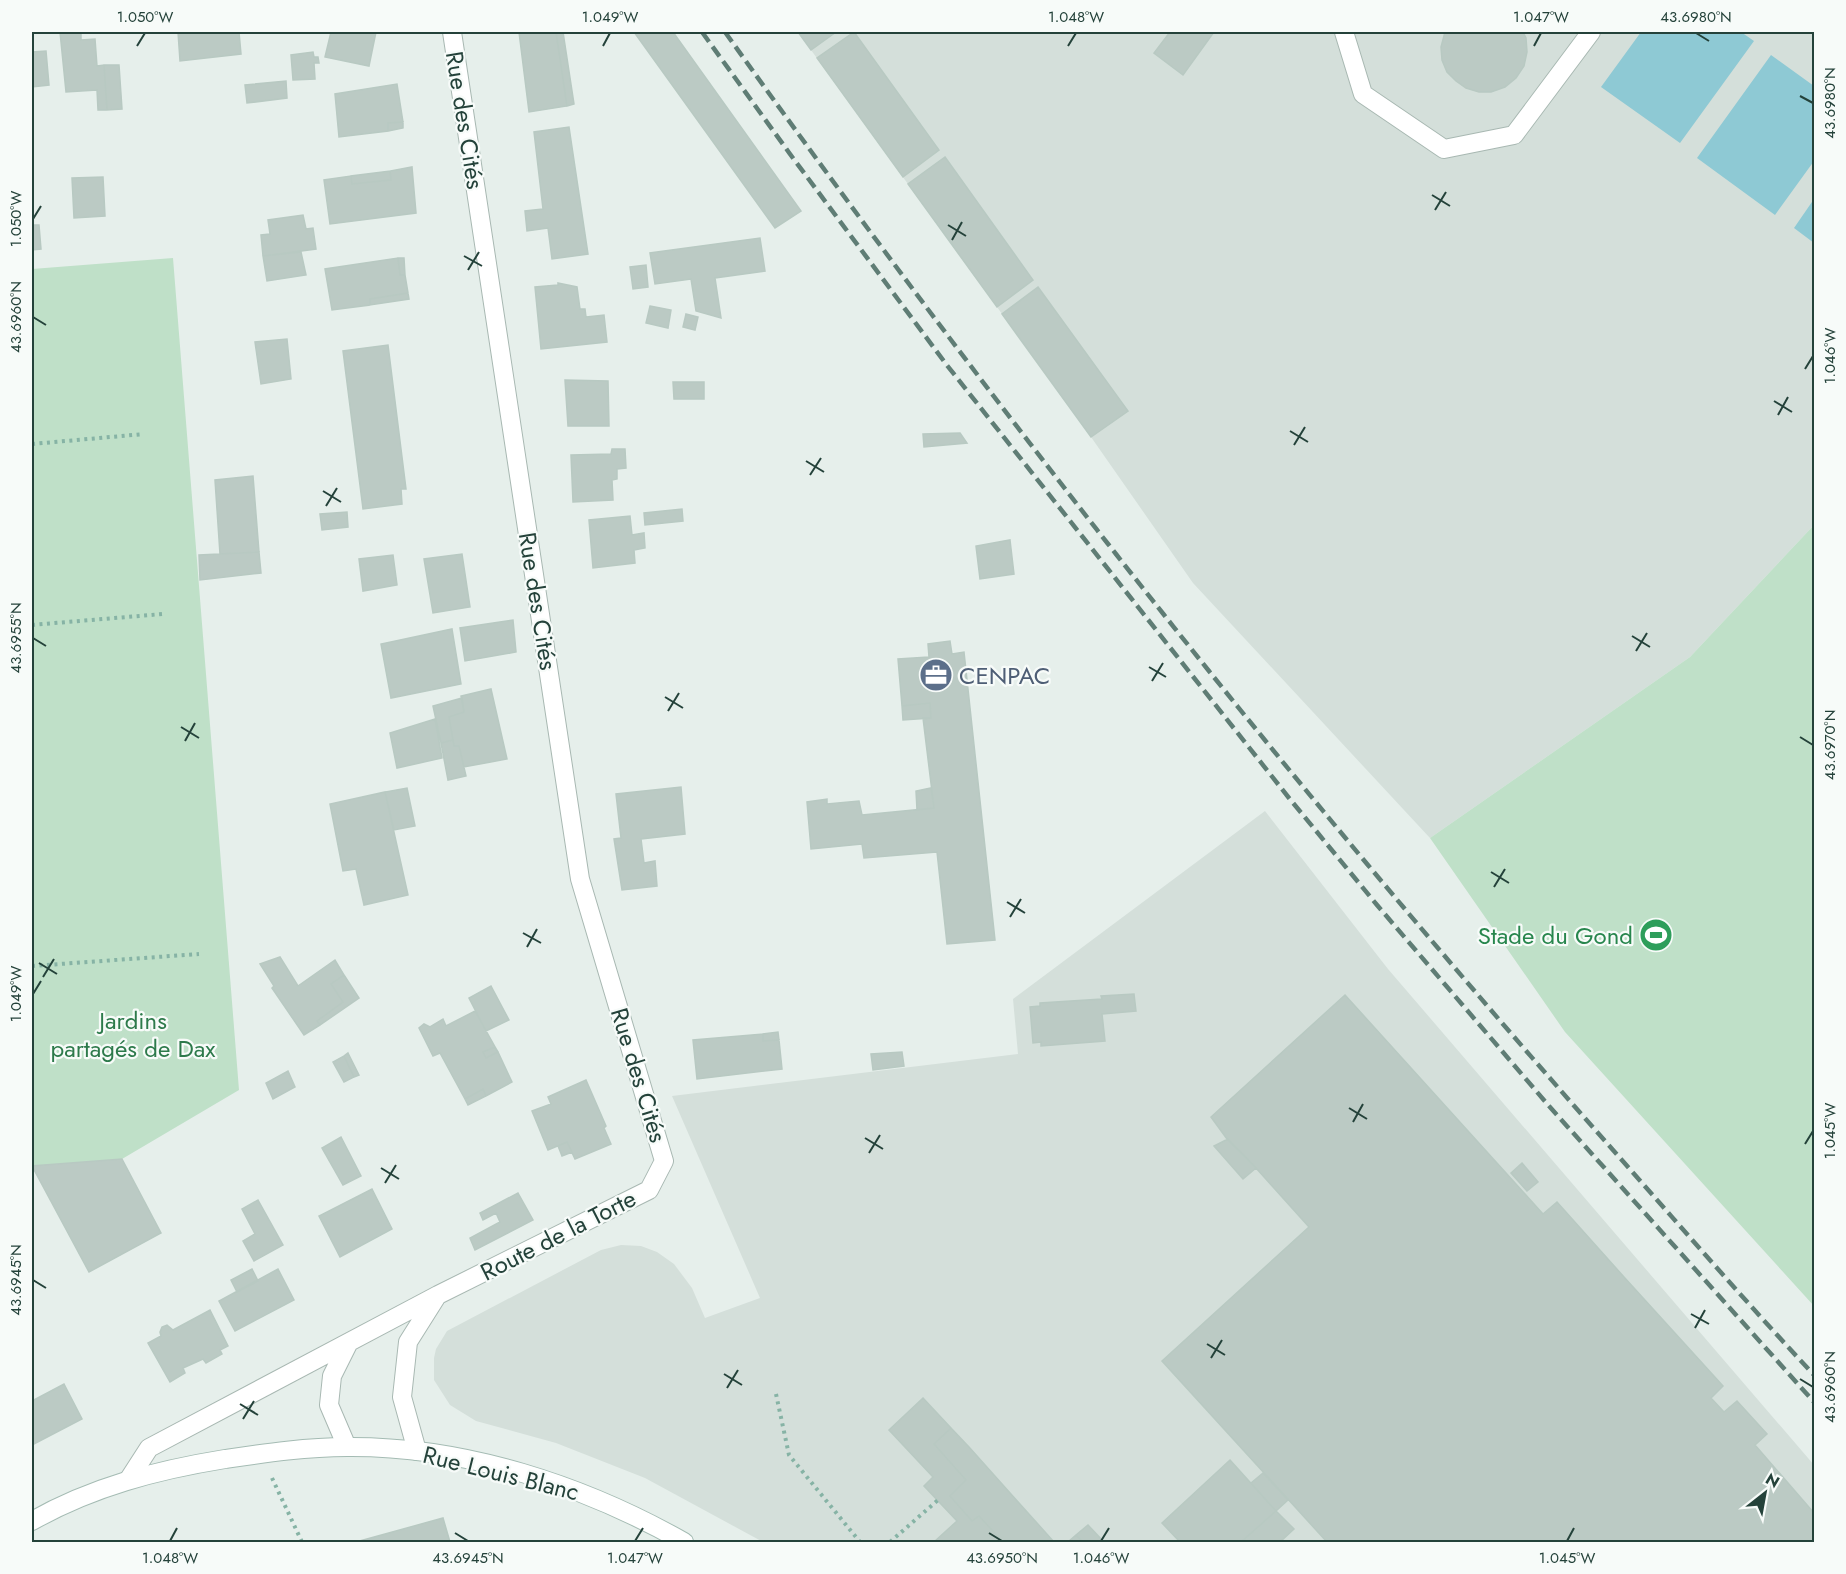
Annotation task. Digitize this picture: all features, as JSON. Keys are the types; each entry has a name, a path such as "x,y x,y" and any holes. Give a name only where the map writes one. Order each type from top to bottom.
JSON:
{"street":[{"name":"Rue des Cités","path":"452,32 580,879 664,1161"},
{"path":"1344,32 1363,94 1444,150 1514,135 1591,32"},
{"name":"Route de la Torte","path":"129,1479 149,1448 438,1295 649,1190 664,1161"},
{"path":"417,1451 402,1396 408,1342 438,1295"},
{"path":"347,1446 329,1404 332,1376 348,1344"},
{"name":"Rue Louis Blanc","path":"129,1479 197,1464 299,1449 347,1446 417,1451 471,1460 546,1480 600,1500 684,1542"},
{"path":"32,1521 53,1509 129,1479"}],"path":[{"path":"32,444 144,434"},
{"path":"32,625 162,614"},
{"path":"32,966 199,954"},
{"path":"776,1394 789,1455 860,1542"},
{"path":"260,1454 302,1542"},
{"path":"890,1542 938,1500"}],"shaded area":[{"path":"798,32 1814,32 1814,525 1690,657 1430,838 1193,583 1091,437"},
{"path":"1265,811 1388,969 1814,1465 1814,1542 763,1542 645,1478 556,1443 476,1421 450,1405 434,1380 436,1349 447,1331 601,1250 621,1245 641,1246 657,1252 674,1264 692,1288 705,1318 760,1298 672,1096 1018,1054 1013,999"}],"green space":[{"name":"Jardins partagés de Dax","path":"173,258 239,1090 122,1159 32,1166 32,269"},
{"name":"Stade du Gond","path":"1814,525 1814,1306 1565,1032 1430,838 1690,657"}],"water":[{"path":"1641,32 1741,32 1754,41 1680,143 1601,87"},
{"path":"1771,55 1814,86 1814,161 1775,215 1697,158"},
{"path":"1814,199 1814,243 1794,228"}],"building":[{"path":"60,32 81,32 81,40 95,39 97,66 104,65 107,110 98,110 97,90 66,92"},
{"path":"178,32 239,32 241,54 180,61"},
{"path":"331,32 376,32 369,66 325,57"},
{"path":"519,32 556,32 567,106 529,112"},
{"path":"556,32 563,32 574,104 567,106"},
{"path":"634,32 673,32 801,211 775,228"},
{"path":"798,32 836,32 811,50"},
{"path":"854,32 939,150 903,177 817,58"},
{"path":"1170,32 1214,32 1183,75 1154,53"},
{"path":"1445,32 1523,32 1527,52 1524,66 1516,78 1505,87 1491,92 1479,92 1466,88 1447,72 1442,60 1441,47"},
{"path":"46,51 49,85 32,87 32,52"},
{"path":"313,52 314,57 318,57 319,63 314,63 315,79 293,80 291,55"},
{"path":"104,65 119,65 122,109 107,110"},
{"path":"286,81 287,98 247,103 245,85"},
{"path":"397,84 403,122 388,123 388,131 339,137 335,94"},
{"path":"403,122 403,128 388,131 388,123"},
{"path":"569,127 588,254 552,259 548,228 527,231 525,211 543,209 534,132"},
{"path":"945,157 1033,280 997,307 908,184"},
{"path":"412,167 416,213 330,224 324,180 351,176 352,184 391,180 390,171"},
{"path":"390,171 391,180 352,184 351,176"},
{"path":"103,177 105,216 74,218 72,178"},
{"path":"303,215 306,229 313,228 316,249 263,256 261,235 270,234 268,220"},
{"path":"32,225 39,225 41,249 32,250"},
{"path":"760,238 765,271 715,278 721,318 696,311 691,279 655,284 650,253"},
{"path":"301,252 306,275 267,281 263,256"},
{"path":"398,258 404,258 405,275 400,275"},
{"path":"398,258 400,275 405,275 408,293 370,299 370,305 332,310 325,269"},
{"path":"646,265 648,287 633,289 630,267"},
{"path":"558,283 577,287 580,309 585,309 586,317 604,315 607,342 541,349 535,287 558,285"},
{"path":"1038,287 1128,411 1091,437 1002,314"},
{"path":"408,293 409,299 370,305 370,299"},
{"path":"650,306 671,310 668,328 646,323"},
{"path":"686,314 698,317 695,330 683,327"},
{"path":"287,339 291,379 261,384 255,342"},
{"path":"388,345 406,489 401,489 402,504 363,509 343,351"},
{"path":"565,380 608,381 609,426 568,426"},
{"path":"673,382 704,382 704,399 674,399"},
{"path":"960,433 967,443 924,447 923,434"},
{"path":"612,449 625,449 626,468 617,469 617,479 612,480 613,500 573,502 571,455 611,454"},
{"path":"253,476 259,552 220,554 215,480"},
{"path":"682,509 683,521 645,525 644,513"},
{"path":"347,512 348,527 322,530 320,514"},
{"path":"630,516 632,535 644,533 645,548 634,550 635,563 593,568 589,520"},
{"path":"1010,540 1014,574 980,579 976,546"},
{"path":"259,552 261,573 200,580 199,555"},
{"path":"462,554 470,607 433,613 424,559"},
{"path":"393,555 397,585 363,591 359,559"},
{"path":"513,620 516,652 465,661 460,628"},
{"path":"452,629 461,684 391,698 381,644"},
{"path":"950,641 952,654 964,652 995,940 947,944 937,852 864,858 862,844 811,849 807,802 827,799 827,804 859,801 862,815 934,808 923,718 931,718 930,703 902,706 898,659 929,657 928,644"},
{"path":"491,689 507,759 464,767 459,746 454,746 449,717 464,712 461,696"},
{"path":"462,698 464,712 449,717 453,740 441,743 433,706"},
{"path":"930,703 931,718 903,720 902,706"},
{"path":"435,719 442,758 397,768 390,733"},
{"path":"453,740 454,746 459,746 466,776 448,780 441,743"},
{"path":"681,787 685,834 641,839 644,863 655,861 657,886 622,890 614,839 621,838 616,794"},
{"path":"407,788 415,826 394,830 385,792"},
{"path":"931,788 934,808 917,810 916,791"},
{"path":"385,792 408,895 364,905 356,869 343,871 330,804"},
{"path":"280,957 298,986 335,960 344,975 331,984 343,1002 317,1021 320,1025 304,1035 272,988 274,986 260,964"},
{"path":"344,975 359,998 320,1025 317,1021 343,1002 331,984"},
{"path":"491,986 509,1020 486,1031 469,998"},
{"path":"1134,994 1136,1011 1102,1014 1105,1041 1041,1046 1041,1042 1033,1043 1030,1007 1040,1006 1040,1003 1102,999 1101,996"},
{"path":"1345,995 1543,1214 1557,1202 1723,1386 1711,1398 1724,1412 1737,1401 1767,1434 1755,1445 1814,1513 1814,1542 1327,1542 1162,1361 1309,1227 1227,1139 1211,1117"},
{"path":"475,1011 495,1047 483,1052 486,1058 498,1052 512,1082 486,1096 483,1089 465,1099 440,1053 433,1056 419,1028 424,1024 430,1027 443,1019 446,1026"},
{"path":"778,1032 779,1040 763,1041 763,1034"},
{"path":"763,1034 763,1041 779,1040 782,1069 697,1079 693,1040"},
{"path":"495,1047 498,1052 486,1058 483,1052"},
{"path":"902,1052 904,1066 873,1070 871,1054"},
{"path":"348,1053 359,1075 354,1077 344,1056"},
{"path":"344,1056 354,1077 344,1082 333,1062"},
{"path":"288,1071 295,1087 273,1099 266,1083"},
{"path":"586,1080 606,1126 604,1128 611,1144 575,1159 567,1142 548,1150 532,1111 551,1104 548,1097"},
{"path":"483,1089 486,1096 468,1105 465,1099"},
{"path":"341,1137 361,1176 343,1185 322,1148"},
{"path":"1228,1139 1256,1168 1243,1179 1214,1146"},
{"path":"567,1142 572,1152 562,1156 558,1146"},
{"path":"122,1159 161,1233 89,1272 32,1166"},
{"path":"1522,1163 1538,1182 1527,1191 1511,1173"},
{"path":"372,1189 392,1229 340,1257 319,1216"},
{"path":"518,1193 533,1220 475,1250 470,1238 500,1222 496,1213 483,1220 480,1213"},
{"path":"258,1200 283,1245 254,1261 243,1241 255,1234 242,1209"},
{"path":"252,1269 258,1281 237,1292 231,1280"},
{"path":"278,1269 294,1300 235,1331 219,1301"},
{"path":"210,1310 228,1346 220,1350 222,1354 206,1363 203,1359 183,1368 185,1373 170,1382 148,1343 161,1336 162,1327 167,1325 173,1330"},
{"path":"64,1384 82,1419 32,1445 32,1401"},
{"path":"923,1398 951,1428 934,1444 966,1480 950,1496 972,1521 979,1516 1003,1542 934,1542 957,1521 924,1486 933,1477 889,1430"},
{"path":"951,1428 1054,1542 1003,1542 979,1516 972,1521 950,1496 966,1480 934,1444"},
{"path":"1230,1460 1276,1511 1241,1542 1180,1542 1162,1523"},
{"path":"1263,1473 1288,1500 1276,1511 1251,1483"},
{"path":"1276,1511 1294,1529 1280,1542 1241,1542"},
{"path":"443,1518 450,1542 356,1542"},
{"path":"1088,1525 1104,1542 1083,1542 1076,1535"},
{"path":"1076,1535 1083,1542 1068,1542"}],"railway":[{"path":"702,32 946,364 1289,798 1549,1106 1814,1402"},
{"path":"725,32 934,318 1151,598 1262,736 1490,1008 1761,1318 1814,1375"}],"place":[{"name":"CENPAC","path":"936,675"},
{"name":"Stade du Gond","path":"1656,935"}]}
